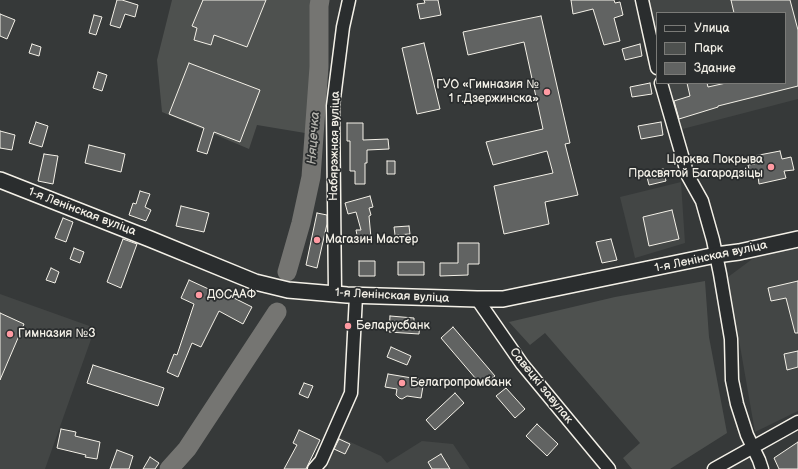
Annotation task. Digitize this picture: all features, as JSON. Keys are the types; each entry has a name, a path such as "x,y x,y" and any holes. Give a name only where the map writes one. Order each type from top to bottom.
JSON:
{"main road":[{"name":"1-я Ленінская вуліца","path":"0,180 255,282 288,290 356,296 477,299 513,297 798,239"}],"street":[{"name":"Набярэжная вуліца","path":"335,293 333,106 343,27 349,0"},
{"path":"642,0 656,63"},
{"path":"661,84 688,176 702,201 716,255 731,339 732,380 737,404 752,448 762,469"},
{"path":"314,469 321,460 351,393 356,296"},
{"name":"Савецкі завулак","path":"477,299 522,364 609,469"},
{"path":"714,469 798,422"}],"shaded area":[{"path":"798,0 798,99 671,132 657,84 786,84 786,12 656,12 656,77 635,1"},
{"path":"681,182 685,243 635,258 620,197"},
{"path":"798,247 798,411 755,432 728,277 759,254"},
{"path":"0,294 95,328 45,469 0,469"},
{"path":"337,436 381,456 387,463 422,441 453,444 470,469 328,469 329,455"}],"green space":[{"path":"172,0 316,0 313,14 314,72 305,133 257,125 249,149 162,112 157,60"},
{"path":"705,281 709,337 727,433 670,469 632,469 623,458 640,443 545,333 530,345 509,322 615,297"}],"building":[{"path":"117,0 138,5 135,17 125,14 120,28 110,25"},
{"path":"203,0 266,0 247,47 214,35 211,45 194,40 197,28 192,26"},
{"path":"424,0 438,0 441,15 420,19 417,4 425,3"},
{"path":"571,0 614,0 615,3 620,2 623,15 614,18 620,41 604,45 593,9 573,14"},
{"path":"731,0 790,0 798,30 798,86 718,106 679,119 674,101 690,96 687,84 707,84 708,87 722,84 786,84 786,12 734,12"},
{"path":"0,14 15,20 7,39 0,36"},
{"path":"94,15 102,17 96,35 89,33"},
{"name":"ГУО «Гимназия № 1 г.Дзержинска»","path":"541,16 570,143 565,144 578,195 545,202 549,224 504,234 494,186 553,173 547,151 493,165 486,142 543,129 524,42 468,55 463,32"},
{"path":"424,43 440,109 417,114 402,48"},
{"path":"32,44 41,47 39,56 29,53"},
{"path":"640,44 642,56 625,60 622,49"},
{"path":"189,63 260,90 240,142 214,132 207,154 197,151 204,128 169,114"},
{"path":"98,72 107,75 102,91 93,88"},
{"path":"650,83 652,94 632,97 630,87"},
{"path":"36,122 48,126 42,147 29,143"},
{"path":"661,122 663,135 641,139 638,126"},
{"path":"347,123 363,123 363,140 388,139 389,149 367,150 367,163 365,163 365,184 355,184 355,171 350,171 350,141 347,141"},
{"path":"0,131 15,135 12,150 0,148"},
{"path":"89,145 125,154 121,172 85,163"},
{"name":"Царква Покрыва Прасвятой Багародзіцы","path":"780,151 782,159 791,157 794,170 784,171 786,178 759,184 758,176 751,178 748,165 755,164 754,156"},
{"path":"44,154 58,156 53,184 38,181"},
{"path":"387,161 395,161 395,174 387,174"},
{"path":"663,169 666,181 649,185 646,173"},
{"path":"140,191 150,194 145,207 151,210 146,221 129,215 133,203 136,204"},
{"path":"370,196 373,207 369,208 371,215 369,216 371,238 358,240 356,230 361,230 356,212 348,214 345,203"},
{"path":"181,206 209,213 204,232 176,226"},
{"path":"672,210 679,239 649,246 643,217"},
{"name":"Магазин Мастер","path":"317,213 327,215 327,224 317,268 306,265"},
{"path":"63,218 73,222 66,242 55,238"},
{"path":"409,226 410,234 395,235 394,227"},
{"path":"123,239 137,244 121,288 107,282"},
{"path":"611,239 617,260 602,263 596,242"},
{"path":"458,243 479,243 479,264 468,264 468,275 440,276 440,263 458,263"},
{"path":"74,248 84,252 80,263 70,259"},
{"path":"359,261 375,261 375,276 359,276"},
{"path":"398,262 424,262 424,275 398,275"},
{"path":"51,268 59,272 55,283 46,280"},
{"path":"189,280 228,298 230,296 252,307 243,324 219,311 201,347 192,343 178,377 167,372 174,354 177,355 194,304 181,298"},
{"path":"798,281 798,333 795,333 786,298 771,301 768,288"},
{"name":"Гимназия №3","path":"0,313 24,324 0,380"},
{"path":"390,316 414,318 414,322 420,322 419,334 389,332"},
{"path":"453,327 495,376 482,386 441,338"},
{"path":"391,347 411,356 407,365 387,357"},
{"path":"798,351 798,367 787,370 784,354"},
{"path":"93,365 164,388 158,406 87,383"},
{"path":"388,374 424,380 421,398 407,396 402,399 399,398 396,395 397,389 385,387"},
{"path":"304,383 313,386 308,398 299,394"},
{"path":"506,388 525,409 515,418 496,396"},
{"path":"455,393 464,403 435,430 426,420"},
{"path":"537,424 558,444 547,456 526,436"},
{"path":"61,429 76,432 75,436 100,442 97,459 85,457 86,455 57,448"},
{"path":"299,430 320,440 306,469 284,469 297,445 293,443"},
{"path":"339,439 350,444 345,454 334,449"},
{"path":"798,442 798,469 779,469 774,458"},
{"path":"117,450 133,456 129,469 110,469"},
{"path":"441,454 450,469 432,469 428,462"},
{"path":"150,457 159,463 155,469 143,469"}],"waterway":[{"name":"Няцечка","path":"287,272 301,223 311,177 319,67 320,0"},
{"name":"Няцечка","path":"169,469 187,449 277,312"}],"place":[{"name":"ГУО «Гимназия № 1 г.Дзержинска»","path":"547,92"},
{"name":"Царква Покрыва Прасвятой Багародзіцы","path":"771,167"},
{"name":"Магазин Мастер","path":"317,240"},
{"name":"ДОСААФ","path":"199,295"},
{"name":"Беларусбанк","path":"348,326"},
{"name":"Гимназия №3","path":"10,334"},
{"name":"Белагропромбанк","path":"402,383"}]}
